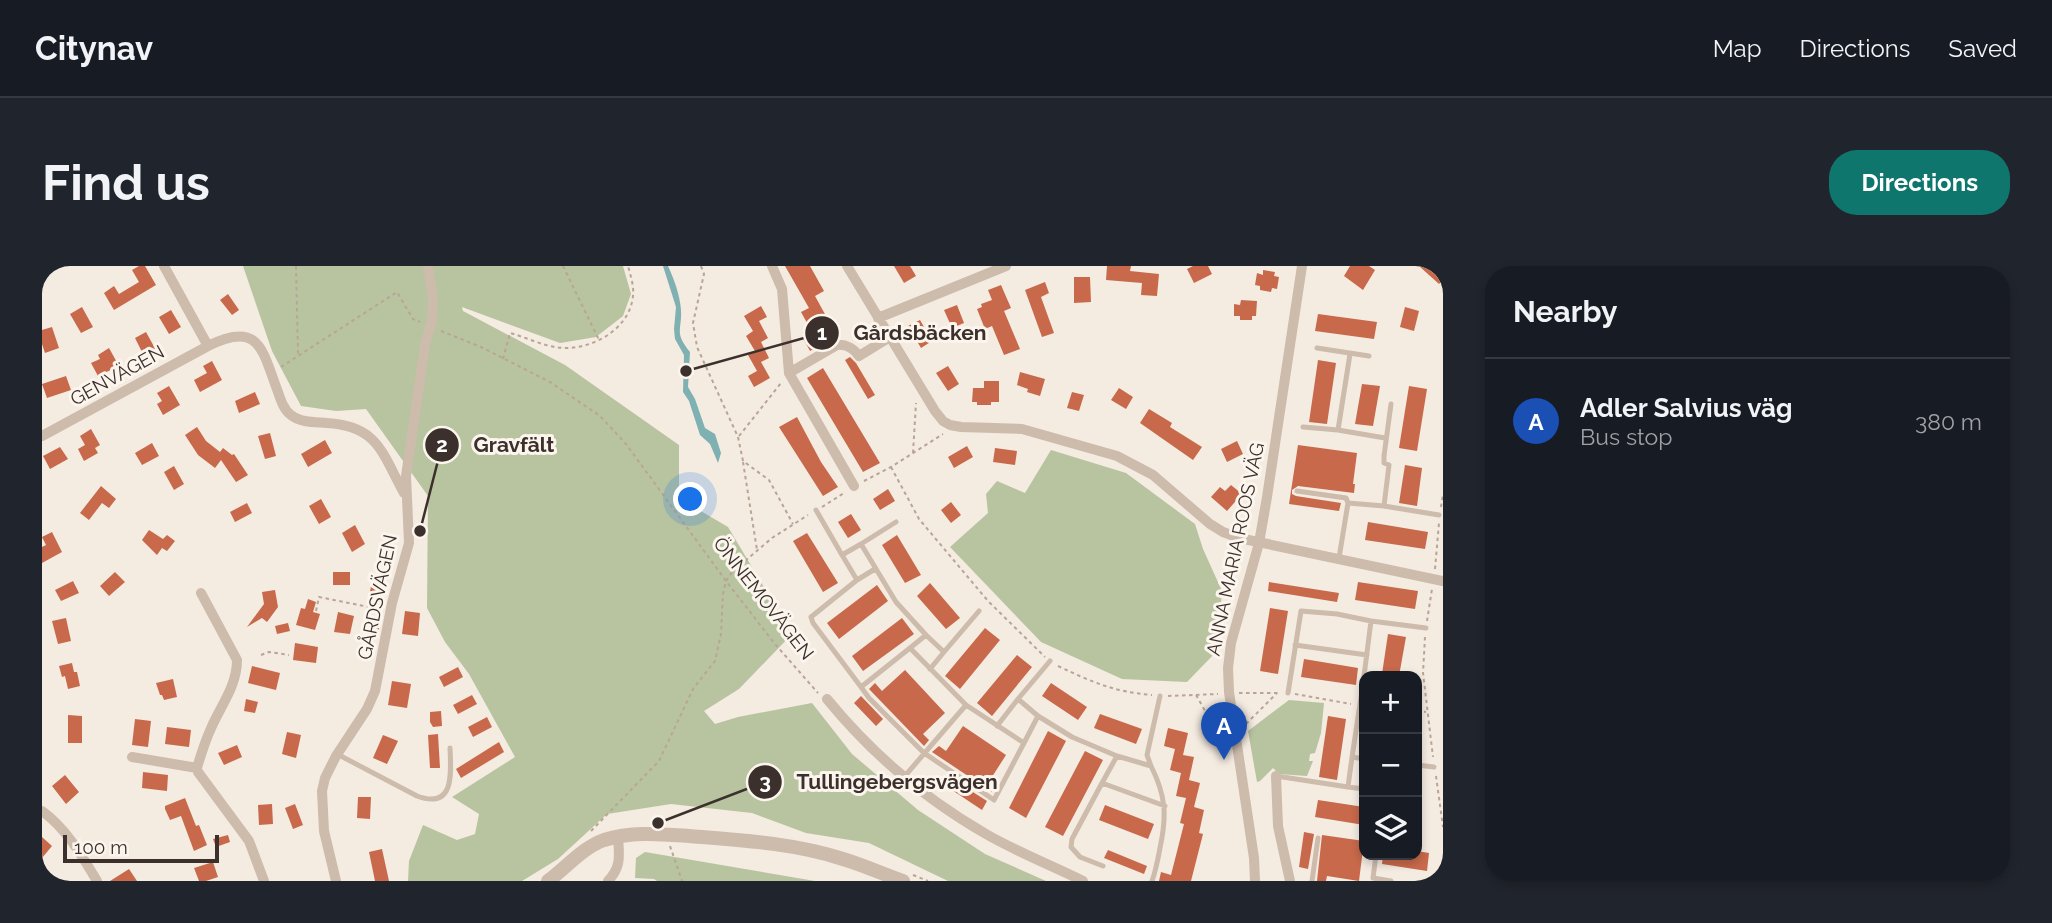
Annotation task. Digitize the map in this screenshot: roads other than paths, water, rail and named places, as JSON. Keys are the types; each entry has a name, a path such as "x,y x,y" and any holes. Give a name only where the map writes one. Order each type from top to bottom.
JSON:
{"street":[{"path":"164,266 208,346"},
{"name":"GÅRDSVÄGEN","path":"336,881 324,831 322,791 325,778 337,754 367,709 375,691 391,611 409,542 406,476 433,300 428,266"},
{"path":"772,266 782,289 789,373 854,486"},
{"path":"847,266 935,411 950,425 1022,429 1117,456 1153,475 1210,524 1231,535 1438,580"},
{"path":"878,318 1006,266"},
{"name":"ANNA MARIA ROOS VÄG","path":"1255,881 1254,858 1234,733 1228,668 1231,643 1259,543 1303,266"},
{"name":"GENVÄGEN","path":"42,436 208,346 232,335 245,336 258,345 284,407 290,415 307,422 354,427 370,437 382,450 406,496"},
{"path":"789,373 837,345 843,344 859,356 890,337"},
{"path":"201,593 237,660 237,668 230,692 211,727 197,768 249,841 264,881"},
{"path":"827,699 860,736 928,797 988,835 1083,881"},
{"path":"132,757 197,768"},
{"path":"1276,776 1278,826 1290,881"},
{"path":"42,811 64,831 97,881"},
{"path":"548,881 592,846 618,837 646,834 789,846 841,858 903,881"},
{"path":"608,881 617,872 618,837"}],"lane":[{"path":"1317,348 1369,356"},
{"path":"1338,430 1350,354"},
{"path":"1384,506 1389,465 1384,463 1385,438 1391,404"},
{"path":"1303,427 1385,438"},
{"path":"1297,491 1346,498 1348,503 1339,558"},
{"path":"1348,503 1439,515"},
{"path":"816,510 857,580"},
{"path":"842,555 896,522"},
{"path":"861,544 896,602 944,652"},
{"path":"876,569 857,580 811,617 869,698 924,753 994,800 1038,716"},
{"path":"930,669 979,611"},
{"path":"1289,693 1301,611 1426,628"},
{"path":"1365,671 1371,621"},
{"path":"861,687 926,635"},
{"path":"1295,645 1367,655"},
{"path":"910,648 965,705 1024,743"},
{"path":"997,726 1050,662"},
{"path":"1152,881 1164,832 1165,806 1160,784 1147,755 1160,696"},
{"path":"1018,699 1038,716 1072,737 1117,756 1150,766"},
{"path":"904,778 965,705"},
{"path":"1348,787 1359,712"},
{"path":"337,754 418,796 434,800 446,793 452,778 450,748"},
{"path":"1103,866 1080,856 1071,848 1072,839 1117,756"},
{"path":"1352,757 1359,758"},
{"path":"1422,766 1434,767"},
{"path":"1276,776 1359,788"},
{"path":"1102,783 1165,806"},
{"path":"1312,881 1318,838"},
{"path":"1375,860 1373,879 1391,881"}],"water":[{"path":"663,266 668,266 674,282 681,310 680,335 690,352 688,387 705,428 715,434 721,453 718,463 710,444 700,435 689,401 683,392 684,355 675,339 676,307"}],"place":[{"name":"Gårdsbäcken","path":"686,371"},
{"name":"Gravfält","path":"420,531"},
{"name":"Adler Salvius väg","path":"1224,760"},
{"name":"Tullingebergsvägen","path":"658,823"}]}
